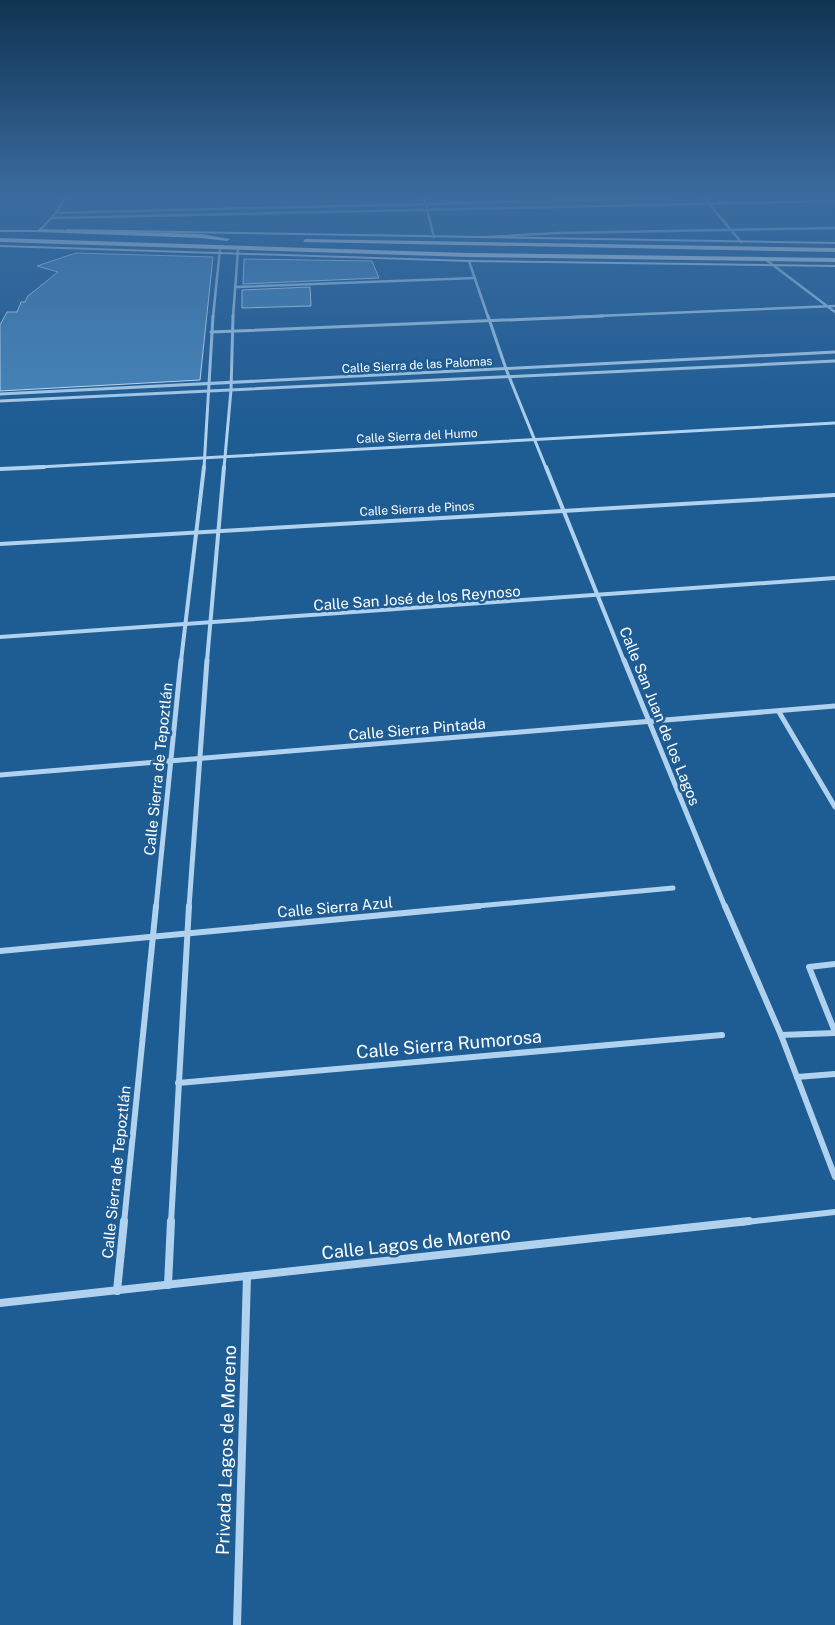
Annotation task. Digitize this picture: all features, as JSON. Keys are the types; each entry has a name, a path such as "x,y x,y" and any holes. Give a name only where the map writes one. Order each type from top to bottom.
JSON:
{"street":[{"name":"Calle Sierra de Tepoztlán","path":"117,1291 185,625 206,458 211,332 218,274"},
{"path":"168,1285 187,933 210,624 226,457 237,274"},
{"name":"Calle San Juan de los Lagos","path":"473,274 506,369 715,884 782,1036 835,1177"},
{"path":"785,274 835,312"},
{"path":"236,287 474,278"},
{"path":"211,332 835,306"},
{"name":"Calle Sierra de las Palomas","path":"0,394 835,352"},
{"name":"Calle Sierra de las Palomas","path":"0,401 835,361"},
{"name":"Calle Sierra del Humo","path":"0,469 835,423"},
{"name":"Calle Sierra de Pinos","path":"0,544 835,495"},
{"name":"Calle San José de los Reynoso","path":"0,637 210,624 835,578"},
{"name":"Calle Sierra Pintada","path":"0,775 649,723 835,706"},
{"path":"779,712 835,807"},
{"name":"Calle Sierra Azul","path":"0,951 673,888"},
{"path":"782,1036 835,1032 809,967 835,964"},
{"name":"Calle Sierra Rumorosa","path":"178,1083 722,1036"},
{"path":"797,1077 835,1074"},
{"name":"Calle Lagos de Moreno","path":"0,1304 835,1212"},
{"name":"Privada Lagos de Moreno","path":"236,1625 247,1276"}],"building":[{"path":"56,274 211,274 200,380 0,391 0,325 7,312 17,312 21,302 25,302 28,296"},
{"path":"243,274 377,274 379,278 243,284"},
{"path":"310,287 311,306 242,308 242,290"}]}
